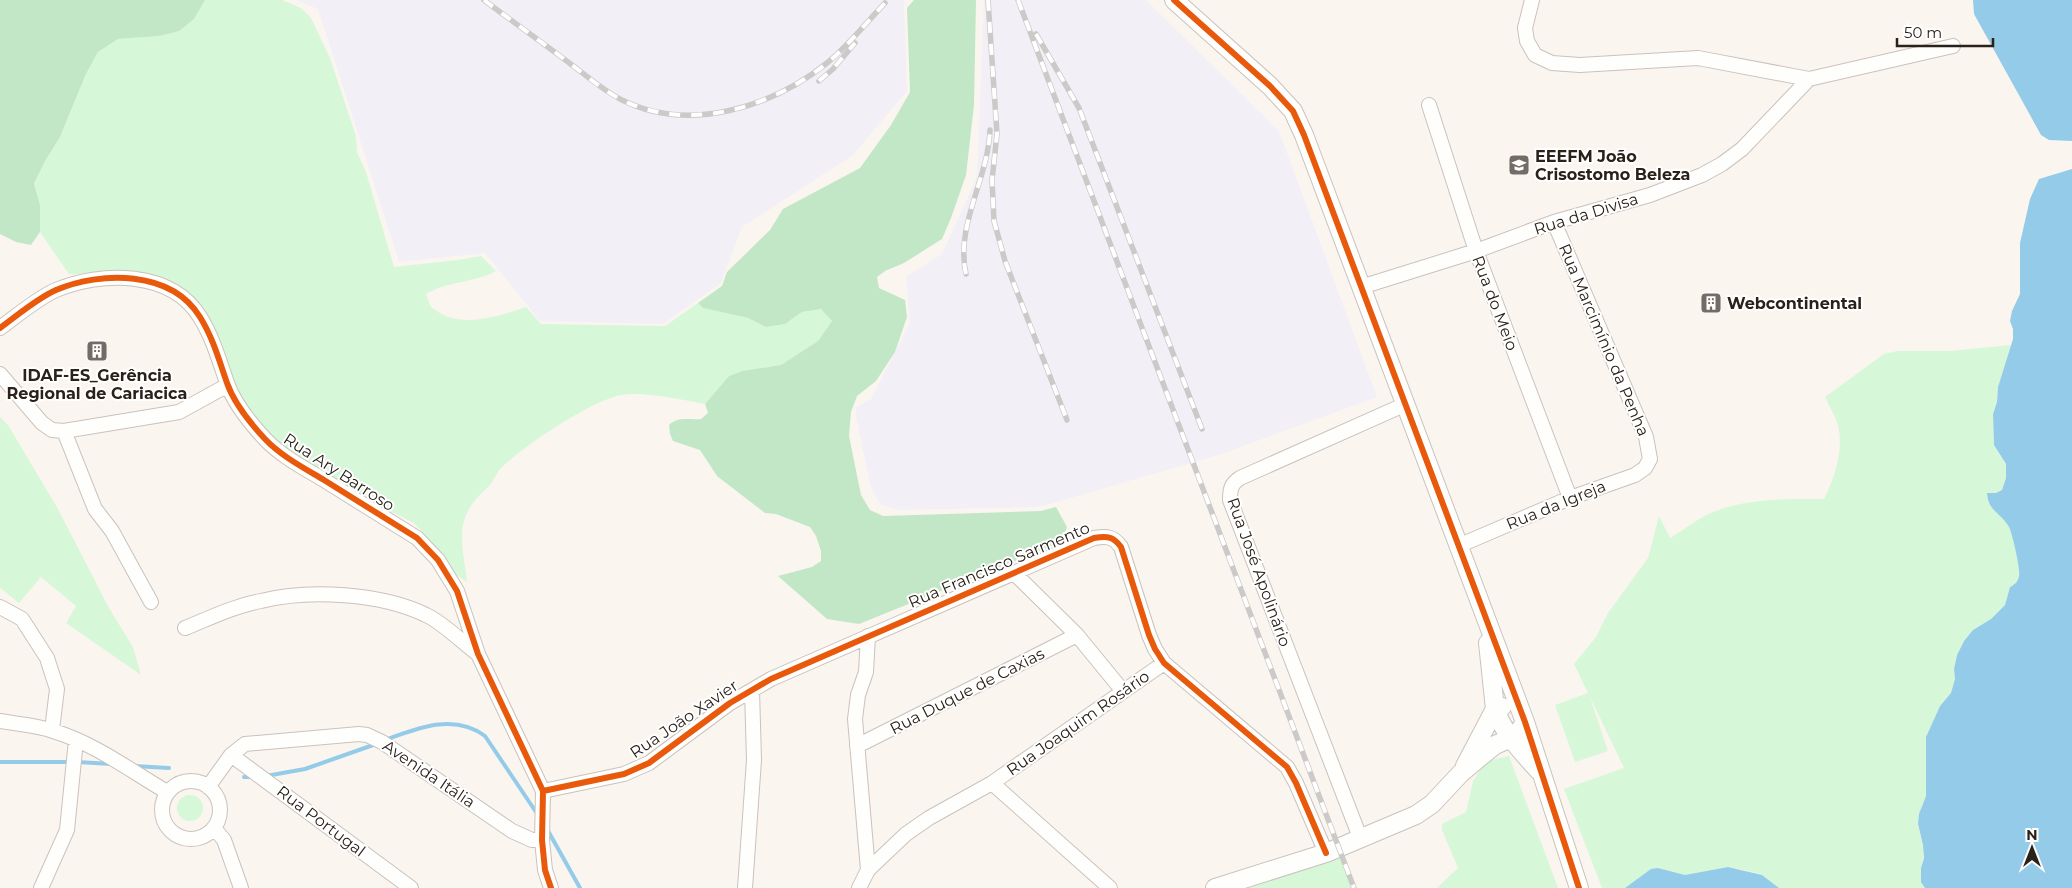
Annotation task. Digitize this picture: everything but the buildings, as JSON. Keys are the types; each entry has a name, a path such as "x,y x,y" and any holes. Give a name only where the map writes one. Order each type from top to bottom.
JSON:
{"street":[{"path":"1174,0 1270,86 1293,111 1304,135 1522,714 1579,888"},
{"path":"1532,0 1525,28 1527,41 1535,55 1552,63 1580,65 1698,58 1809,79 1953,46"},
{"name":"Rua da Divisa","path":"1361,287 1476,251 1554,222 1650,195 1709,172 1742,149 1809,79"},
{"name":"Rua do Meio","path":"1429,105 1476,251 1570,498"},
{"name":"Rua Marcimínio da Penha","path":"1554,222 1646,437 1650,458"},
{"name":"Rua Ary Barroso","path":"0,328 54,291 80,281 124,278 150,281 172,288 199,315 215,346 228,385 246,415 266,440 287,457 417,538 428,548 448,574 457,590 478,654 543,791"},
{"path":"0,374 42,423 52,430 64,431 179,412 228,385"},
{"name":"Rua José Apolinário","path":"1361,840 1230,500 1230,490 1233,483 1240,478 1406,404"},
{"path":"64,431 96,509 112,531 150,602"},
{"name":"Rua da Igreja","path":"1458,546 1570,498 1635,475 1645,468 1650,458"},
{"name":"Rua Francisco Sarmento","path":"868,636 1094,538 1107,536 1116,540 1121,547 1155,649 1164,663 1287,767 1296,783 1326,853"},
{"path":"1014,573 1077,636 1122,690"},
{"path":"185,628 234,608 285,596 310,594 362,598 400,605 428,615 478,654"},
{"path":"0,607 22,619 47,658 57,689 52,730"},
{"path":"1486,620 1495,710 1503,728 1544,778"},
{"path":"859,888 868,870 857,746 856,708 866,672 868,636"},
{"name":"Rua João Xavier","path":"543,791 624,774 649,763 730,703 752,690 771,679 868,636"},
{"name":"Rua Duque de Caxias","path":"857,746 1077,636"},
{"name":"Rua Joaquim Rosário","path":"868,870 906,834 929,818 992,784 1122,690 1164,663"},
{"path":"745,888 754,760 752,690"},
{"path":"1461,773 1495,710 1507,706 1522,714"},
{"path":"1215,888 1326,853 1361,840 1416,815 1437,799 1461,773 1496,745 1511,739 1519,733 1522,714"},
{"path":"0,721 52,730 76,740 168,792"},
{"name":"Avenida Itália","path":"208,787 231,755 245,744 368,735 382,742 512,831 532,840 542,840"},
{"path":"41,888 67,830 76,740"},
{"name":"Rua Portugal","path":"231,755 411,888"},
{"path":"187,781 194,781 208,787 218,799 217,821 214,828 194,839 186,839 172,833 164,821 162,813 164,799 168,792 180,783 187,781"},
{"path":"992,784 1110,888"},
{"path":"543,791 542,840 545,870 551,888"},
{"path":"214,828 224,840 241,888"}],"shaded area":[{"path":"296,0 904,0 907,91 852,156 742,227 721,283 663,324 540,321 485,253 399,262 318,9"},
{"path":"984,0 1146,0 1279,131 1377,397 1219,455 1039,507 899,510 881,505 871,488 856,417 856,407 871,399 910,323 906,277 942,254 977,177"}],"green space":[{"path":"0,0 205,0 194,19 179,31 159,36 118,39 98,52 86,74 60,137 45,161 34,184 40,205 40,232 31,245 16,242 0,234"},
{"path":"205,0 282,0 301,8 311,18 330,58 356,136 357,152 366,172 394,267 481,256 496,271 426,294 431,307 444,315 468,320 498,316 526,307 541,324 665,326 698,303 703,308 748,318 766,327 785,324 802,312 821,309 832,321 818,341 781,365 742,371 729,376 705,404 641,394 609,398 576,414 524,449 500,469 490,485 477,498 467,513 463,525 462,539 467,582 446,568 435,554 427,537 414,523 368,500 290,456 246,410 199,307 186,290 161,279 69,274 40,232 40,205 34,185 45,161 60,137 86,74 98,52 118,39 159,36 194,19"},
{"path":"914,0 976,0 974,105 966,175 942,239 904,263 885,271 877,277 879,288 905,300 907,317 895,352 876,381 857,396 851,412 849,436 861,495 870,510 883,516 1041,511 1056,507 1067,527 1062,542 859,624 827,619 778,576 812,567 821,561 821,551 816,536 810,527 776,514 765,513 717,476 700,450 673,441 669,425 680,419 701,419 708,413 705,404 729,376 742,371 781,365 818,341 832,321 821,309 802,312 785,324 766,327 748,318 703,308 698,303 722,286 727,272 770,230 783,209 860,168 891,125 910,92 907,8"},
{"path":"2011,345 1998,387 1997,402 1993,414 1994,445 2006,465 2006,478 2002,490 1997,493 1987,493 1990,504 2010,529 2020,575 2010,587 2005,605 1991,619 1973,630 1964,641 1957,655 1954,669 1955,679 1951,693 1940,706 1926,737 1926,796 1918,823 1923,846 1921,873 1925,888 1779,888 1762,875 1728,867 1685,875 1658,868 1625,888 1602,888 1564,789 1624,768 1590,697 1608,751 1575,762 1555,705 1588,693 1574,664 1596,637 1608,613 1648,558 1659,516 1670,538 1702,517 1727,507 1768,500 1824,499 1838,462 1840,441 1837,422 1825,397 1884,354 1897,351 1950,351"},
{"path":"0,417 8,425 58,509 109,608 133,647 141,675 66,623 76,606 41,577 19,603 0,588"},
{"path":"1509,756 1558,888 1437,888 1458,868 1442,830 1442,824 1466,812 1473,781 1486,761"},
{"path":"190,795 199,799 203,808 199,817 190,821 181,817 177,808 181,799"},
{"path":"1340,854 1352,888 1250,888"}],"water":[{"path":"1973,0 2072,0 2072,141 2049,140 2041,135 1974,14"},
{"path":"2072,169 2072,888 1925,888 1921,882 1921,868 1924,858 1918,824 1919,814 1926,796 1926,737 1940,706 1951,693 1955,679 1954,669 1957,655 1964,641 1973,630 1991,619 2005,605 2010,587 2016,583 2019,576 2018,560 2009,527 1995,512 1990,504 1987,493 1996,493 2002,490 2006,478 2006,464 1994,445 1993,414 1997,402 1998,387 2013,339 2013,329 2010,321 2012,311 2020,294 2020,243 2030,199 2039,179"},
{"path":"1728,867 1762,875 1779,888 1625,888 1651,869 1658,868 1685,875"}],"waterway":[{"path":"385,740 423,727 436,725 461,725 473,729 485,736 538,815"},
{"path":"266,776 305,769 376,744"},
{"path":"0,762 70,762"},
{"path":"77,762 112,764"},
{"path":"134,766 169,768"},
{"path":"244,777 254,777"},
{"path":"547,829 580,888"}],"railway":[{"path":"484,0 596,84 622,100 647,110 701,115 728,111 755,103 805,79 827,63 850,42 885,3"},
{"path":"988,0 997,134 992,180 994,221 1005,261 1067,420"},
{"path":"1018,0 1354,888"},
{"path":"1036,34 1079,108 1202,429"},
{"path":"819,81 833,69 855,43"},
{"path":"966,274 965,238 968,220 984,167 990,130"}],"cycle path":[{"path":"1174,0 1270,86 1293,111 1304,135 1525,722 1579,888"},
{"path":"0,328 34,303 56,290 93,280 114,278 154,283 172,290 187,302 200,317 209,333 227,383 238,406 265,439 293,461 417,538 438,560 457,591 478,654 543,791 542,840 545,870 551,888"},
{"path":"543,791 624,774 649,763 730,703 771,679 1094,538 1106,537 1112,539 1121,547 1149,635 1164,663 1287,767 1296,783 1326,853"}],"place":[{"name":"EEEFM João Crisostomo Beleza","path":"1519,165"},
{"name":"Webcontinental","path":"1711,303"},
{"name":"IDAF-ES_Gerência Regional de Cariacica","path":"97,351"}]}
